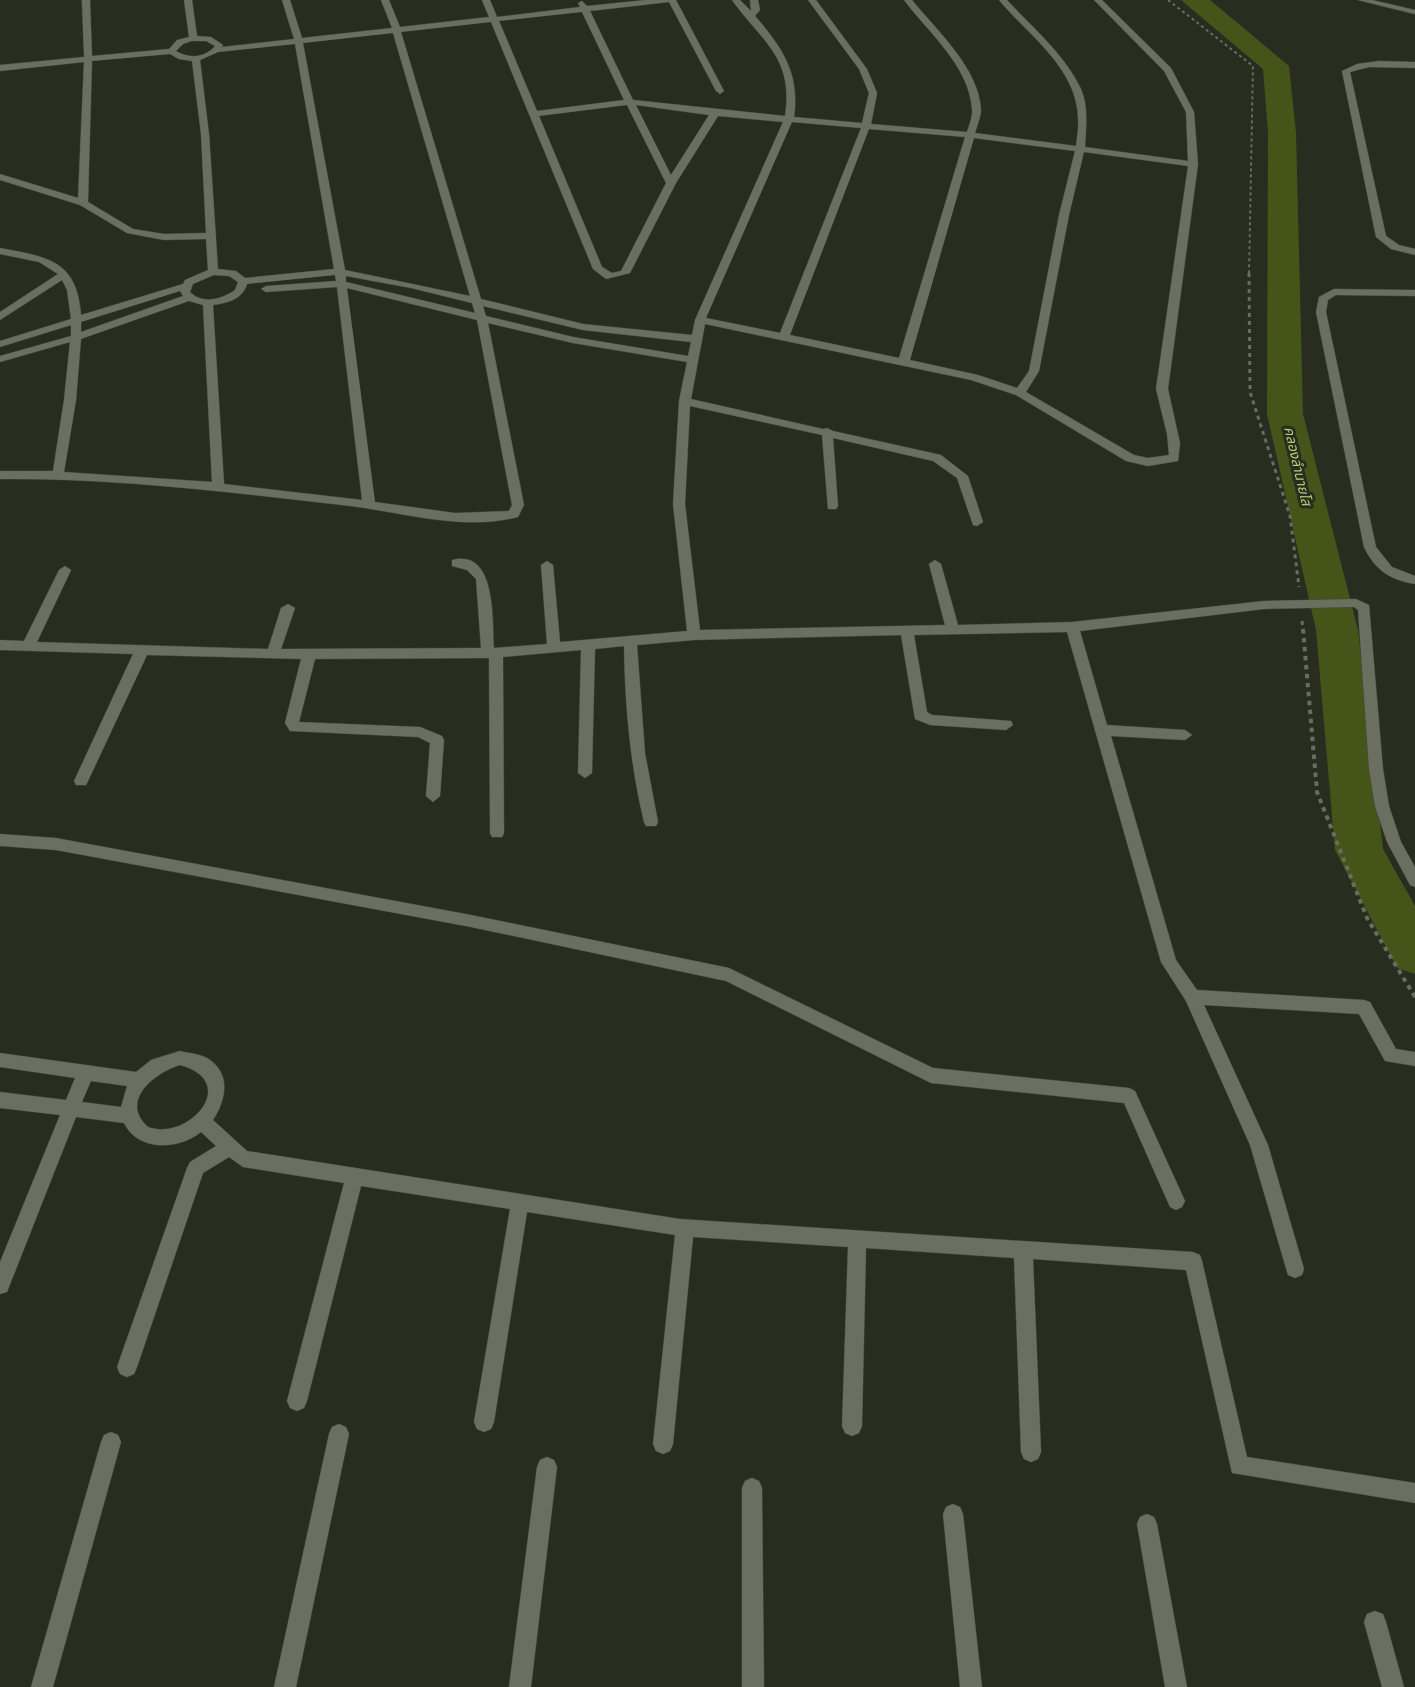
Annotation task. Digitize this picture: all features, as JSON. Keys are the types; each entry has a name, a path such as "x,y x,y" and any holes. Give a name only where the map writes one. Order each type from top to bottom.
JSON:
{"street":[{"path":"83,203 88,59 86,0"},
{"path":"188,0 193,39"},
{"path":"286,0 297,37 342,284 369,504"},
{"path":"0,475 58,474 218,487 440,514 502,517 514,514 518,504 482,319 396,26 385,0"},
{"path":"486,0 598,269 604,275 618,277 626,273 672,183 715,113"},
{"path":"583,4 602,0"},
{"path":"0,68 172,51 179,57 196,58 218,46 583,4 667,0"},
{"path":"672,0 720,91"},
{"path":"694,635 679,504 685,401 700,320 789,119 792,95 790,78 782,60 751,16 736,0"},
{"path":"751,16 756,10 754,0"},
{"path":"784,336 866,126 873,93 863,69 812,0"},
{"path":"904,361 977,112 975,96 963,70 908,0"},
{"path":"1003,0 1061,63 1077,88 1083,117 1080,148 1064,215 1034,371 1020,393"},
{"path":"700,320 974,377 1020,393 1130,458 1148,462 1174,458 1176,451 1164,408 1162,389 1193,164 1190,112 1168,70 1098,0"},
{"path":"1367,1 1415,12"},
{"path":"583,4 672,183"},
{"path":"172,51 177,44 193,39 218,46"},
{"path":"196,58 205,134 213,272"},
{"path":"1415,65 1351,67 1346,71 1381,237 1395,247 1415,252"},
{"path":"534,114 630,102 715,113 971,135 1193,164"},
{"path":"0,177 83,203 130,231 164,237 210,236"},
{"path":"0,251 45,261 65,274 72,296 78,337 58,474"},
{"path":"0,344 186,286 200,275 213,272 232,273 242,286"},
{"path":"186,286 185,292 189,297 208,303 228,299 242,286 340,272 411,285 583,327 697,339"},
{"path":"0,317 65,274"},
{"path":"242,286 342,284 573,340 693,360"},
{"path":"1415,306 1413,293 1334,292 1323,299 1321,312 1370,546 1376,562 1389,572 1415,580"},
{"path":"0,359 78,337 189,297"},
{"path":"208,303 218,487"},
{"path":"685,401 828,431 937,458 953,467 962,476 977,522"},
{"path":"828,431 832,506"},
{"path":"456,563 469,565 477,570 482,579 492,653 497,833"},
{"path":"935,564 953,630"},
{"path":"547,565 554,647"},
{"path":"28,646 65,570"},
{"path":"0,645 273,654 492,653 694,635 1072,627 1297,599 1356,603 1364,608 1376,769 1384,817 1415,881"},
{"path":"273,654 288,608"},
{"path":"1072,627 1169,962 1192,997 1259,1145 1295,1269"},
{"path":"907,631 920,715 930,720 1006,725"},
{"path":"630,640 633,736 640,779 651,822"},
{"path":"585,773 588,644"},
{"path":"81,781 142,650"},
{"path":"309,654 292,723 295,728 420,732 430,736 437,740 438,750 433,796"},
{"path":"1102,730 1185,735"},
{"path":"0,840 67,846 471,921 729,975 931,1075 1129,1096 1176,1201"},
{"path":"1192,997 1364,1007 1391,1056 1415,1059"},
{"path":"180,1058 195,1060 207,1066 215,1075 218,1088 216,1102 202,1121 184,1134 169,1138 155,1137 143,1133 134,1126 129,1116 128,1104 139,1080 150,1069 180,1058"},
{"path":"0,1060 139,1080"},
{"path":"0,1285 86,1072"},
{"path":"0,1100 129,1116"},
{"path":"202,1121 243,1159 681,1227 1193,1261 1239,1466 1415,1493"},
{"path":"127,1367 196,1168 230,1147"},
{"path":"297,1401 355,1176"},
{"path":"484,1422 520,1202"},
{"path":"663,1444 685,1228 681,1227"},
{"path":"852,1426 856,1239"},
{"path":"1023,1250 1031,1452"},
{"path":"285,1687 339,1434"},
{"path":"42,1687 111,1442"},
{"path":"520,1687 547,1467"},
{"path":"752,1488 753,1687"},
{"path":"953,1514 971,1687"},
{"path":"1148,1524 1176,1687"},
{"path":"1375,1622 1393,1687"}],"path":[{"path":"1168,0 1206,27 1253,66 1248,362 1250,392 1290,516 1297,599"},
{"path":"1302,619 1317,792 1367,918 1415,997"}],"waterway":[{"name":"คลองลำนายโส","path":"1194,0 1276,66 1282,133 1285,414 1337,630 1359,850 1415,953"}]}
